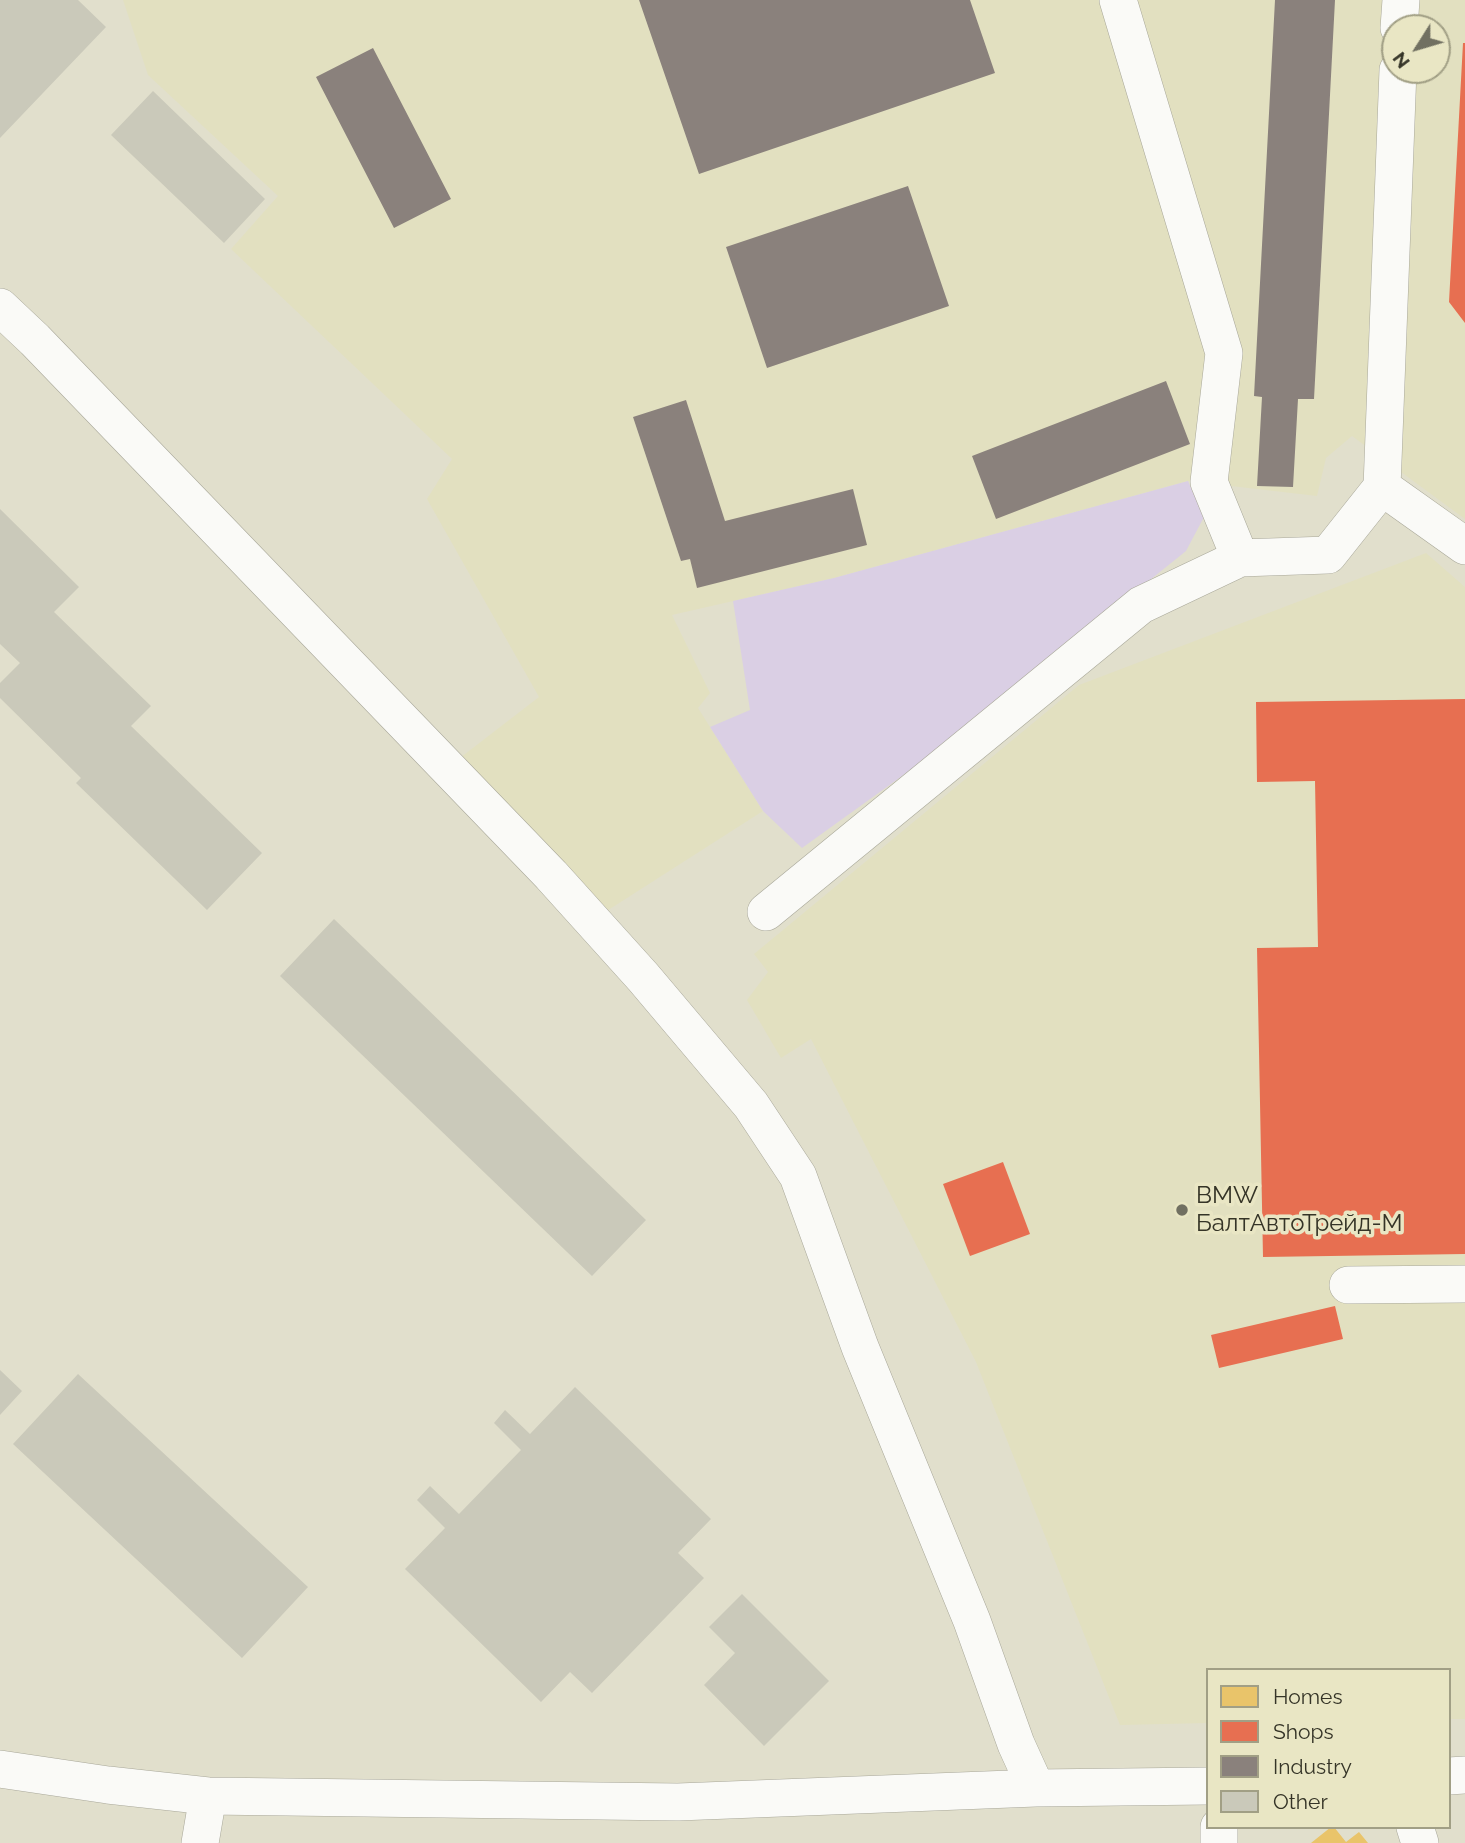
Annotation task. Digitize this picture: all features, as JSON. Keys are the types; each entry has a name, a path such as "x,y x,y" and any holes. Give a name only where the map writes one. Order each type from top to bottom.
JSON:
{"street":[{"path":"1118,0 1224,353 1209,482 1240,558"},
{"path":"766,912 1141,605 1240,558 1328,555 1382,487 1397,84"},
{"path":"0,307 551,875 643,977 751,1105 799,1177 860,1347 972,1620 1016,1744 1036,1788"},
{"path":"1382,487 1465,546"},
{"path":"1348,1285 1465,1284"},
{"path":"0,1769 108,1786 208,1796 678,1802 1036,1788 1206,1786"},
{"path":"200,1843 208,1796"}],"shaded area":[{"path":"123,0 1465,0 1465,519 1352,436 1326,458 1317,496 1188,481 834,578 672,615 710,693 698,708 763,811 602,914 456,761 539,697 427,499 452,459 231,249 278,196 148,75"},
{"path":"1188,481 1204,517 1186,551 941,748 802,848 763,811 710,727 750,710 733,601 834,578"},
{"name":"BMW БалтАвтоТрейд-М","path":"1426,553 1465,587 1465,1719 1451,1719 1451,1668 1206,1668 1206,1723 1120,1725 976,1362 811,1039 781,1058 747,1000 768,972 754,954 1079,685"}],"building: Homes":[{"path":"1328,1829 1336,1829 1346,1842 1359,1832 1368,1843 1311,1843"}],"building: Shops":[{"path":"1465,43 1465,323 1449,302"},
{"path":"1465,699 1465,1254 1263,1257 1257,948 1318,947 1315,781 1257,782 1256,702"},
{"path":"1003,1162 1030,1234 970,1256 943,1184"},
{"path":"1335,1306 1343,1339 1219,1368 1211,1335"}],"building: Industry":[{"path":"639,0 970,0 995,73 699,174"},
{"path":"1275,0 1335,0 1314,399 1298,399 1293,487 1257,486 1262,397 1254,396"},
{"path":"373,48 451,199 394,228 316,77"},
{"path":"908,186 949,306 767,368 726,247"},
{"path":"1166,381 1190,444 996,519 972,456"},
{"path":"686,400 725,521 853,489 867,545 697,588 690,559 681,561 633,417"}],"building: Other":[{"path":"0,0 78,0 106,27 0,138"},
{"path":"153,91 265,199 224,243 111,135"},
{"path":"0,509 79,587 54,612 151,706 131,726 262,853 207,910 76,783 81,778 0,698 0,683 20,663 0,644"},
{"path":"334,919 646,1220 592,1276 280,976"},
{"path":"0,1370 22,1391 0,1415"},
{"path":"78,1374 308,1587 242,1658 13,1444"},
{"path":"575,1387 711,1519 678,1553 704,1578 592,1693 570,1672 541,1702 405,1569 445,1528 417,1500 430,1486 459,1514 521,1450 494,1423 505,1410 530,1434"},
{"path":"742,1594 829,1681 764,1746 704,1685 735,1653 709,1627"}],"place":[{"name":"BMW БалтАвтоТрейд-М","path":"1182,1210"}]}
